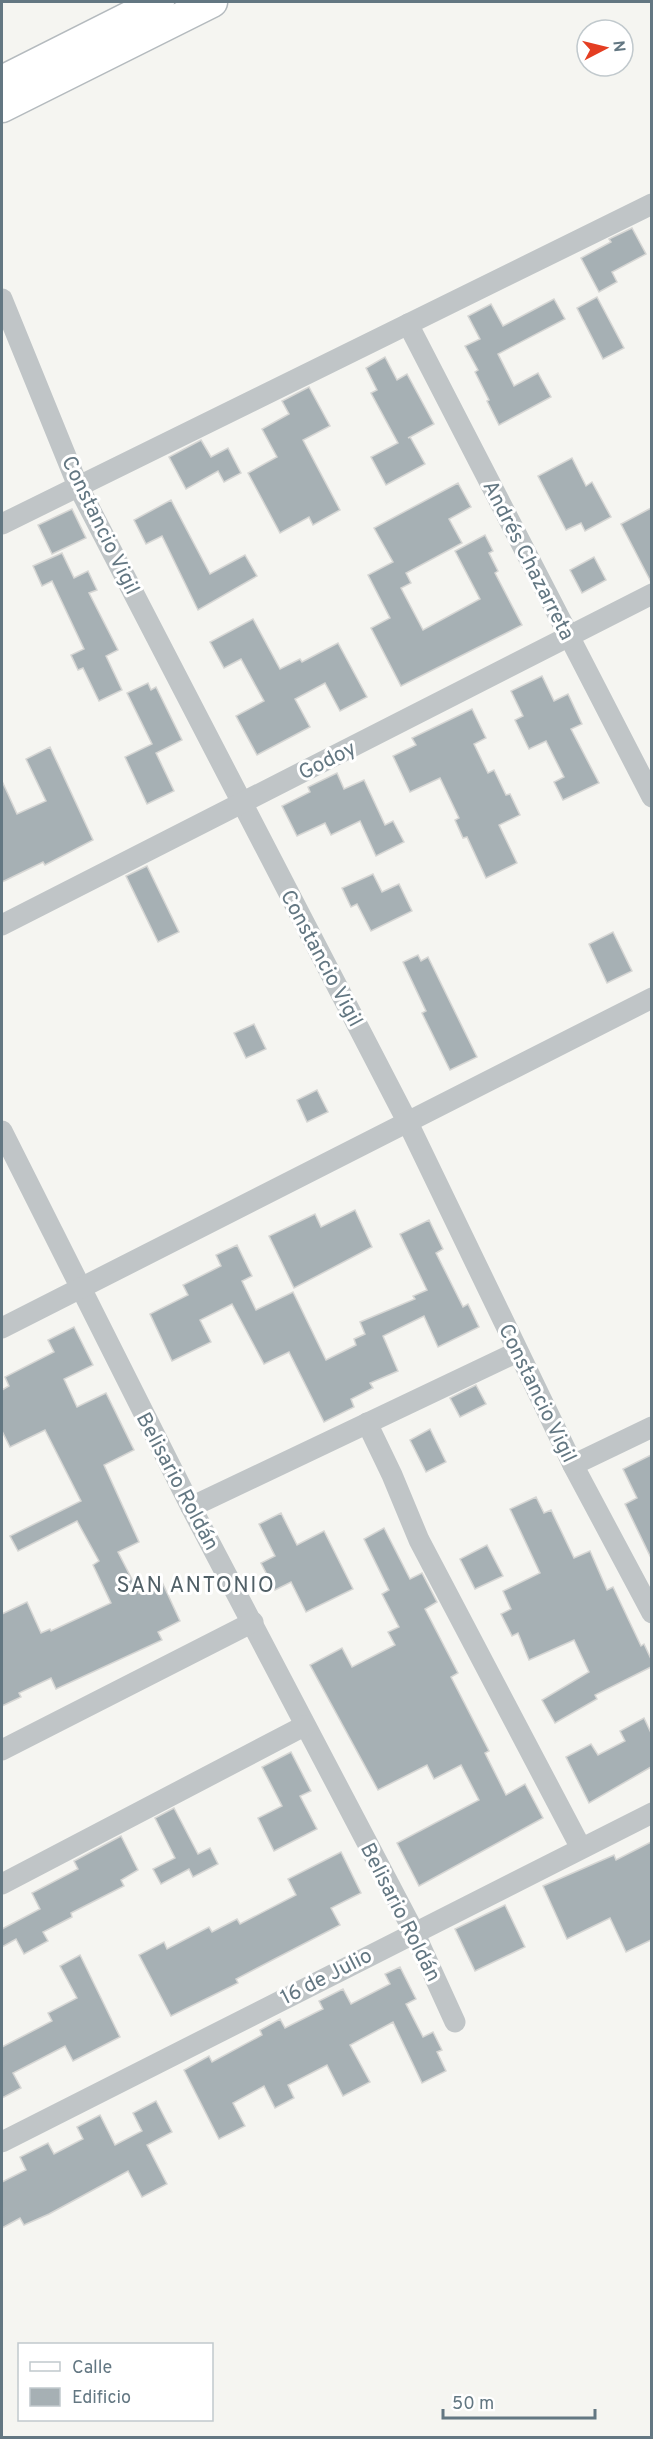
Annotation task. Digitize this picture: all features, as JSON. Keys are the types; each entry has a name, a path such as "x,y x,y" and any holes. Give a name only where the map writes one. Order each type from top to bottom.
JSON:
{"main road":[{"path":"2,107 212,2"},
{"path":"2,81 142,5"}],"street":[{"path":"2,524 651,204"},
{"name":"Constancio Vigil","path":"2,299 78,486 408,1123 573,1465 651,1613"},
{"name":"Andrés Chazarreta","path":"408,324 651,797"},
{"name":"Godoy","path":"2,925 651,594"},
{"path":"2,1328 651,998"},
{"name":"Belisario Roldán","path":"2,1131 191,1507 414,1932 455,2022"},
{"path":"191,1507 517,1352"},
{"path":"367,1423 393,1475 419,1540 581,1848"},
{"path":"573,1465 651,1427"},
{"path":"2,1750 253,1622"},
{"path":"2,1884 304,1726"},
{"name":"16 de Julio","path":"2,2142 651,1813"}],"building":[{"path":"632,228 646,254 612,272 617,282 599,292 581,258 611,242 609,239"},
{"path":"597,297 624,348 603,359 577,308"},
{"path":"554,299 565,319 498,354 514,386 538,373 551,397 499,425 475,372 478,370 465,346 480,339 468,316 491,304 503,326"},
{"path":"385,357 397,380 407,374 434,424 408,438 410,437 425,464 386,485 371,457 398,443 371,393 377,390 366,368"},
{"path":"309,387 330,426 303,440 340,510 313,525 309,517 280,533 248,473 277,457 262,429 289,414 282,401"},
{"path":"201,440 211,457 228,448 241,473 224,482 218,471 186,489 169,457"},
{"path":"572,458 586,486 592,482 611,517 585,531 581,523 566,530 538,476"},
{"path":"458,483 471,507 449,519 462,543 406,573 411,583 401,588 423,630 480,599 455,551 485,535 493,551 489,553 498,571 495,573 522,625 401,686 371,628 390,618 368,575 393,562 374,528"},
{"path":"171,500 210,574 245,555 257,576 198,610 162,536 146,544 134,520"},
{"path":"651,508 651,582 621,524"},
{"path":"72,509 86,538 52,554 38,525"},
{"path":"62,553 74,578 88,571 97,590 89,593 118,650 106,656 122,690 99,701 83,668 78,670 71,655 84,649 52,581 42,586 33,566"},
{"path":"594,557 606,580 582,593 570,570"},
{"path":"253,619 280,669 300,659 302,662 338,643 367,697 340,711 325,683 295,699 310,727 257,755 236,716 264,701 241,659 224,668 210,642"},
{"path":"542,676 554,701 568,694 582,724 571,729 599,783 563,800 554,782 564,777 546,741 529,749 515,720 523,716 511,691"},
{"path":"148,683 151,690 156,687 182,740 156,753 174,791 147,804 125,757 152,744 127,693"},
{"path":"472,709 486,738 474,744 488,773 494,770 506,795 510,794 520,815 499,825 517,863 486,878 467,837 463,838 455,820 459,818 440,778 410,792 393,756 416,745 412,738"},
{"path":"50,747 93,840 45,865 43,862 2,882 2,781 17,814 46,801 26,759"},
{"path":"337,773 344,789 364,780 385,825 393,821 404,842 376,856 360,821 331,835 325,823 297,836 282,806 310,792 308,787"},
{"path":"147,866 179,932 158,942 126,876"},
{"path":"373,874 382,892 399,884 412,911 371,931 357,904 351,907 342,888"},
{"path":"613,932 632,971 607,983 589,944"},
{"path":"418,955 421,961 428,957 477,1057 450,1070 422,1013 426,1011 403,962"},
{"path":"254,1024 266,1049 246,1058 234,1033"},
{"path":"317,1090 328,1112 307,1122 297,1100"},
{"path":"355,1210 372,1247 294,1288 269,1236 315,1214 321,1227"},
{"path":"429,1220 443,1249 436,1253 463,1307 468,1304 479,1327 438,1347 424,1316 383,1336 398,1371 370,1383 373,1388 351,1399 354,1407 324,1422 289,1352 264,1364 232,1304 200,1320 211,1342 172,1361 150,1314 188,1295 183,1285 221,1266 216,1255 237,1245 252,1276 242,1281 256,1310 293,1292 326,1360 356,1345 354,1339 365,1334 360,1322 415,1299 413,1296 427,1290 400,1234"},
{"path":"74,1327 93,1365 64,1379 77,1407 106,1393 134,1450 104,1465 139,1542 118,1552 139,1593 162,1582 180,1621 158,1632 162,1640 56,1689 51,1678 19,1693 21,1697 2,1706 2,1614 27,1602 41,1633 50,1629 51,1631 111,1603 93,1565 99,1561 77,1521 18,1551 10,1536 81,1501 45,1430 10,1447 2,1431 2,1390 9,1386 5,1377 54,1352 48,1340"},
{"path":"476,1385 486,1404 460,1417 450,1398"},
{"path":"430,1429 446,1462 426,1472 410,1440"},
{"path":"651,1455 651,1558 625,1504 637,1498 623,1469"},
{"path":"536,1497 544,1513 551,1510 574,1558 590,1551 607,1590 613,1587 641,1646 644,1644 651,1659 651,1667 595,1695 597,1699 555,1723 542,1700 589,1672 574,1640 529,1660 518,1633 512,1636 501,1614 511,1609 503,1591 540,1573 510,1509"},
{"path":"281,1513 297,1545 324,1531 353,1589 306,1612 291,1582 275,1590 261,1563 275,1556 259,1524"},
{"path":"384,1528 410,1579 422,1573 437,1602 425,1609 458,1673 451,1677 489,1751 485,1753 506,1795 525,1784 543,1818 419,1886 397,1843 479,1800 461,1765 434,1779 427,1765 378,1790 310,1665 342,1648 352,1667 395,1645 388,1632 399,1627 382,1594 389,1590 364,1539"},
{"path":"487,1545 503,1576 475,1589 460,1559"},
{"path":"644,1718 651,1733 651,1767 589,1803 566,1757 591,1744 598,1755 625,1741 620,1731"},
{"path":"291,1752 311,1791 300,1796 317,1829 274,1851 258,1818 282,1806 262,1767"},
{"path":"174,1808 198,1854 210,1848 218,1864 193,1877 189,1869 161,1884 153,1869 175,1858 155,1818"},
{"path":"121,1836 138,1870 121,1880 124,1886 71,1913 72,1917 43,1932 48,1941 24,1954 16,1939 2,1947 2,1929 40,1909 32,1893 78,1869 74,1861"},
{"path":"651,1842 651,1940 626,1952 610,1918 567,1939 543,1886 614,1855 616,1860"},
{"path":"341,1852 361,1893 331,1908 340,1925 236,1979 238,1983 171,2016 139,1955 164,1942 167,1949 209,1927 212,1932 237,1919 240,1924 296,1895 288,1879"},
{"path":"505,1905 525,1947 475,1971 455,1929"},
{"path":"80,1955 120,2037 73,2061 65,2046 13,2073 21,2088 2,2098 2,2047 52,2021 48,2013 77,1998 60,1966"},
{"path":"400,1967 416,1999 406,2004 423,2037 433,2032 442,2050 437,2052 446,2071 422,2083 393,2022 350,2045 370,2082 343,2096 327,2065 288,2085 294,2098 275,2108 264,2086 233,2103 245,2126 219,2139 184,2070 209,2056 212,2062 262,2035 260,2030 280,2019 285,2028 323,2009 319,2001 343,1989 351,2004 390,1984 385,1974"},
{"path":"156,2101 172,2132 147,2145 167,2184 142,2197 128,2171 49,2214 24,2225 20,2218 2,2228 2,2182 26,2170 20,2157 48,2143 54,2154 83,2139 77,2127 100,2115 115,2145 142,2131 133,2113"}],"district":[{"name":"SAN ANTONIO","path":"196,1584"}]}
